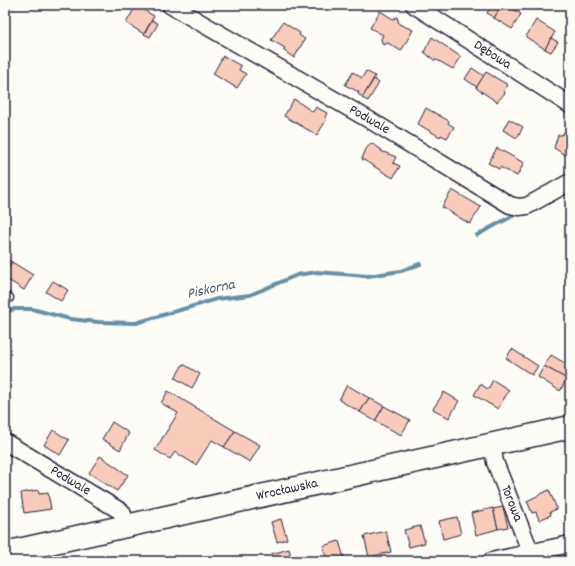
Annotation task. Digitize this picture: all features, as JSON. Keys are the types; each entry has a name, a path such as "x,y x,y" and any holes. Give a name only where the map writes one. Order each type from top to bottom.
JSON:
{"main road":[{"name":"Wrocławska","path":"5,553 570,427"}],"street":[{"name":"Podwale","path":"170,5 372,122 510,205 519,207 527,206 570,182"},
{"name":"Dębowa","path":"414,5 570,105"},
{"name":"Podwale","path":"5,442 122,512 127,526"},
{"name":"Torowa","path":"492,444 496,462 533,557"},
{"path":"490,561 533,557 570,544"}],"building":[{"path":"339,5 352,5 348,11"},
{"path":"492,5 502,5 494,18 487,13"},
{"path":"502,5 506,5 521,14 512,29 494,18"},
{"path":"136,6 154,16 144,34 126,23"},
{"path":"380,11 393,19 397,17 399,24 413,30 401,51 388,43 383,45 381,39 383,35 370,28"},
{"path":"152,20 158,24 150,37 144,34"},
{"path":"536,20 555,32 545,49 526,37"},
{"path":"283,22 300,33 299,35 305,39 294,58 283,50 285,48 271,40"},
{"path":"432,37 461,57 453,69 437,60 434,60 424,52"},
{"path":"551,38 558,42 551,52 545,49"},
{"path":"223,56 241,66 239,70 246,74 237,88 213,74"},
{"path":"472,68 484,76 477,87 465,79"},
{"path":"366,71 375,76 363,97 358,94 359,92 345,85 353,72 362,78"},
{"path":"486,72 508,85 504,90 505,93 497,102 476,88"},
{"path":"374,79 379,83 368,101 362,98"},
{"path":"294,99 313,112 316,107 327,113 325,117 327,119 317,135 284,116"},
{"path":"426,108 449,121 448,123 454,127 447,138 441,135 440,137 418,124"},
{"path":"509,119 523,127 517,138 503,130"},
{"path":"570,124 570,158 554,148 558,135 562,135"},
{"path":"371,143 382,150 381,151 396,157 393,163 400,166 393,178 362,159 366,149"},
{"path":"497,148 524,163 517,176 500,167 499,169 488,163"},
{"path":"452,190 481,207 470,224 442,207"},
{"path":"5,258 12,262 5,274"},
{"path":"12,262 33,275 24,290 5,278 5,274"},
{"path":"53,281 68,290 61,301 46,292"},
{"path":"512,349 538,366 532,375 506,358"},
{"path":"551,355 570,366 570,375 567,379 544,366"},
{"path":"183,364 200,374 192,388 175,378"},
{"path":"544,366 567,379 560,391 538,377"},
{"path":"493,380 509,390 498,409 474,395 480,384 488,389"},
{"path":"347,385 369,398 360,412 339,400"},
{"path":"168,391 235,431 224,447 212,440 196,465 175,452 170,459 155,450 178,413 161,403"},
{"path":"444,392 459,401 449,418 433,409"},
{"path":"369,398 384,406 375,421 360,412"},
{"path":"384,406 410,420 401,435 375,421"},
{"path":"112,422 129,433 120,450 102,439"},
{"path":"53,430 69,440 60,455 44,445"},
{"path":"235,431 260,445 250,462 224,447"},
{"path":"100,456 128,475 117,491 89,473"},
{"path":"570,482 570,492 566,483"},
{"path":"38,490 39,494 48,493 51,509 24,513 21,493"},
{"path":"549,490 557,509 550,512 551,515 539,520 536,512 532,513 527,501"},
{"path":"503,507 508,527 498,529 493,509"},
{"path":"493,508 498,529 476,535 471,513"},
{"path":"457,517 461,534 443,539 439,521"},
{"path":"281,519 287,539 277,542 271,522"},
{"path":"420,526 425,543 409,547 404,530"},
{"path":"386,531 391,552 369,557 364,536"},
{"path":"339,541 344,558 327,561 323,546"},
{"path":"289,549 292,561 273,561 271,554"}],"waterway":[{"name":"Piskorna","path":"477,235 518,213"},
{"name":"Piskorna","path":"5,313 14,309 32,309 70,319 98,322 136,323 217,299 250,295 297,275 317,272 368,276 401,271 420,264"}]}
